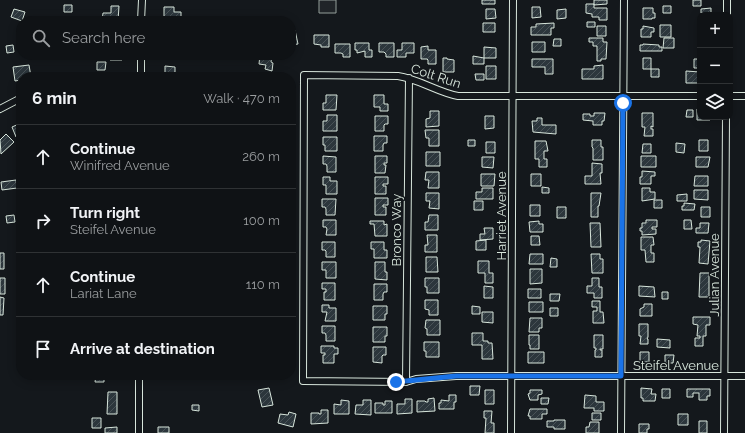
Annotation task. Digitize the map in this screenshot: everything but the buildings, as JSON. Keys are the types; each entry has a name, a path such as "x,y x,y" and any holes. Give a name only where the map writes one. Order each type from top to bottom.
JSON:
{"street":[{"path":"141,16 142,0"},
{"name":"Harriet Avenue","path":"511,433 513,0"},
{"path":"621,433 624,0"},
{"path":"727,0 727,12"},
{"path":"141,60 141,72"},
{"name":"Colt Run","path":"302,381 304,75 398,76 409,78 435,90 458,96 697,96"},
{"name":"Bronco Way","path":"406,382 409,78"},
{"path":"733,96 745,96"},
{"path":"0,109 16,101"},
{"name":"Julian Avenue","path":"724,433 726,120"},
{"name":"Steifel Avenue","path":"302,381 406,382 416,379 456,376 745,376"},
{"path":"139,380 139,433"}],"shaded area":[{"path":"319,0 336,0 336,13 319,13"}],"route":[{"path":"396,382 456,376 621,376 623,103"}]}
